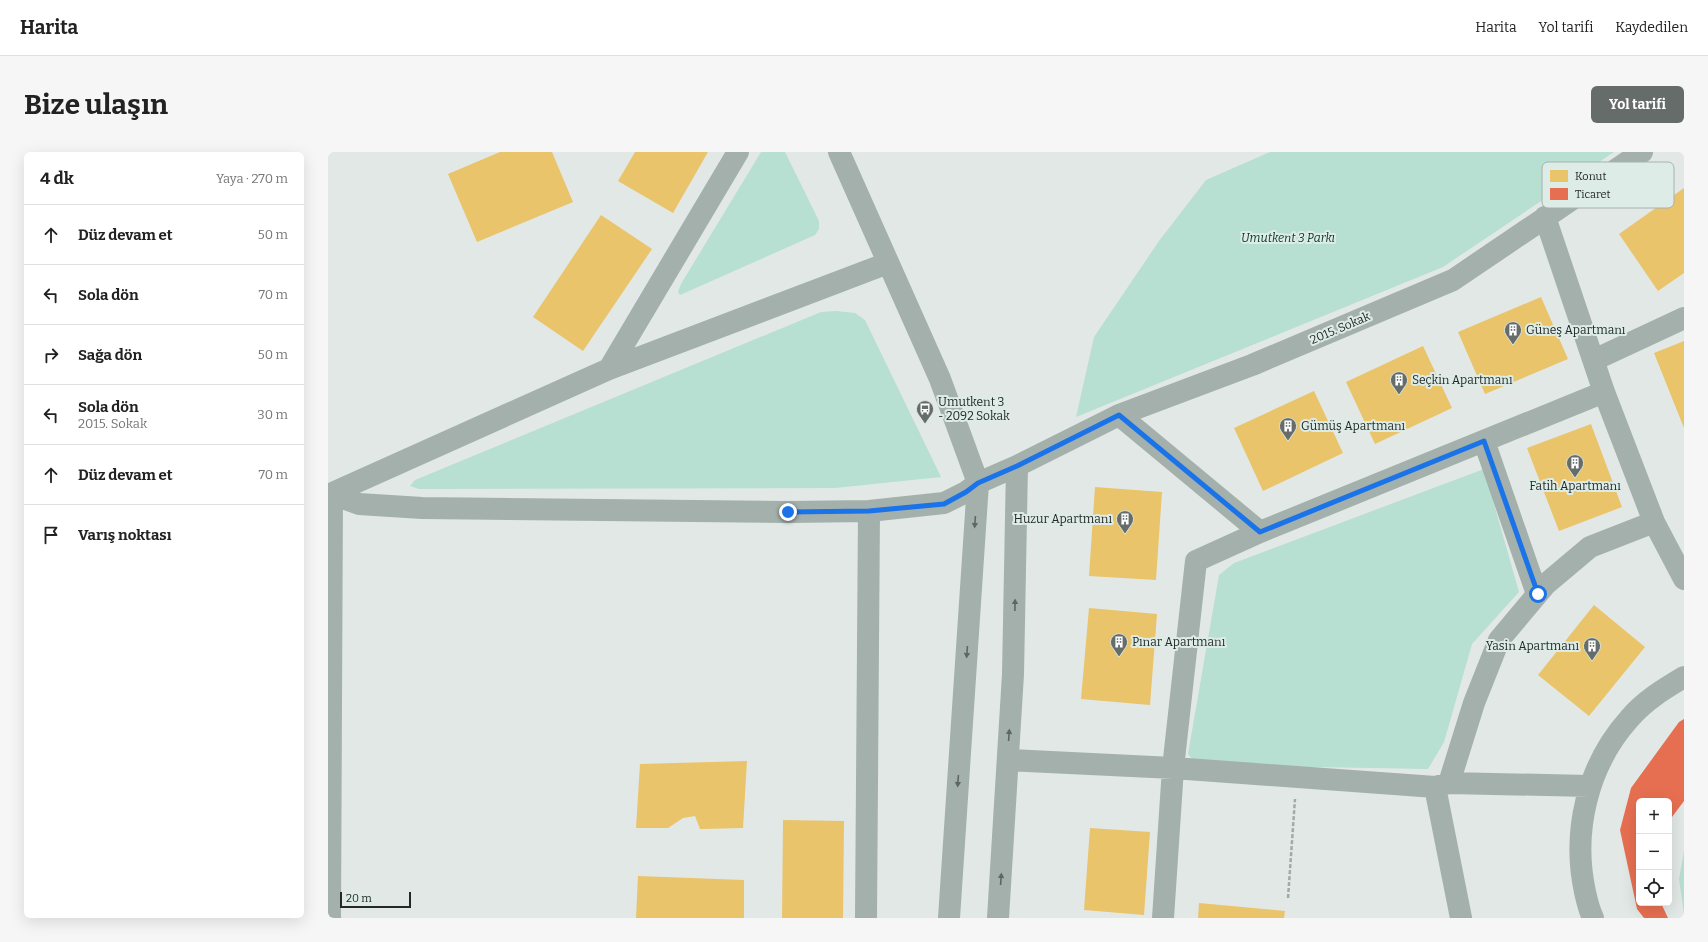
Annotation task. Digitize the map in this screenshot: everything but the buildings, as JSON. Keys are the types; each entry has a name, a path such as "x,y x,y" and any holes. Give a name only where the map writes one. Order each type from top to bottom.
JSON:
{"street":[{"path":"608,369 738,152"},
{"path":"839,152 940,378 978,483 949,918"},
{"name":"2015. Sokak","path":"1627,162 1642,152"},
{"name":"2015. Sokak","path":"330,494 359,504 422,508 772,512 869,511 944,504 966,492 978,483 1017,466 1119,415 1252,365 1453,280 1558,208"},
{"path":"1545,217 1604,392 1654,522 1684,579"},
{"path":"330,918 330,494 608,369 888,263"},
{"path":"1594,360 1684,318"},
{"path":"1163,918 1173,768 1196,561 1260,532 1604,392"},
{"path":"1119,415 1260,532"},
{"path":"1484,441 1538,594"},
{"path":"998,918 1013,674 1017,466"},
{"path":"866,918 869,511"},
{"path":"1461,918 1442,785 1499,640 1546,584 1590,547 1654,522"},
{"path":"1593,918 1581,871 1581,827 1590,786 1606,750 1629,719 1657,693 1684,677"},
{"path":"1008,760 1173,768 1442,785 1590,786"}],"path":[{"path":"1288,898 1297,777"}],"green space":[{"path":"761,152 785,152 819,221 819,229 815,235 680,295 678,292 681,284"},
{"name":"Umutkent 3 Parkı","path":"1270,152 1614,152 1599,162 1542,162 1542,200 1443,267 1076,417 1094,337 1159,241 1206,180"},
{"path":"836,311 855,313 865,320 941,477 835,488 419,489 410,486 415,480 821,312"},
{"path":"1484,469 1519,592 1472,644 1444,742 1428,769 1197,765 1188,754 1219,575 1234,563"},
{"path":"1684,851 1684,914 1679,879"}],"place":[{"name":"Güneş Apartmanı","path":"1513,345"},
{"name":"Seçkin Apartmanı","path":"1399,395"},
{"name":"Umutkent 3 - 2092 Sokak","path":"925,424"},
{"name":"Gümüş Apartmanı","path":"1288,441"},
{"name":"Fatih Apartmanı","path":"1575,478"},
{"name":"Huzur Apartmanı","path":"1125,534"},
{"name":"Pınar Apartmanı","path":"1119,657"},
{"name":"Yasin Apartmanı","path":"1592,661"}],"route":[{"path":"788,512 869,511 944,504 966,492 978,483 1017,466 1119,415 1260,532 1484,441 1538,594"}]}
